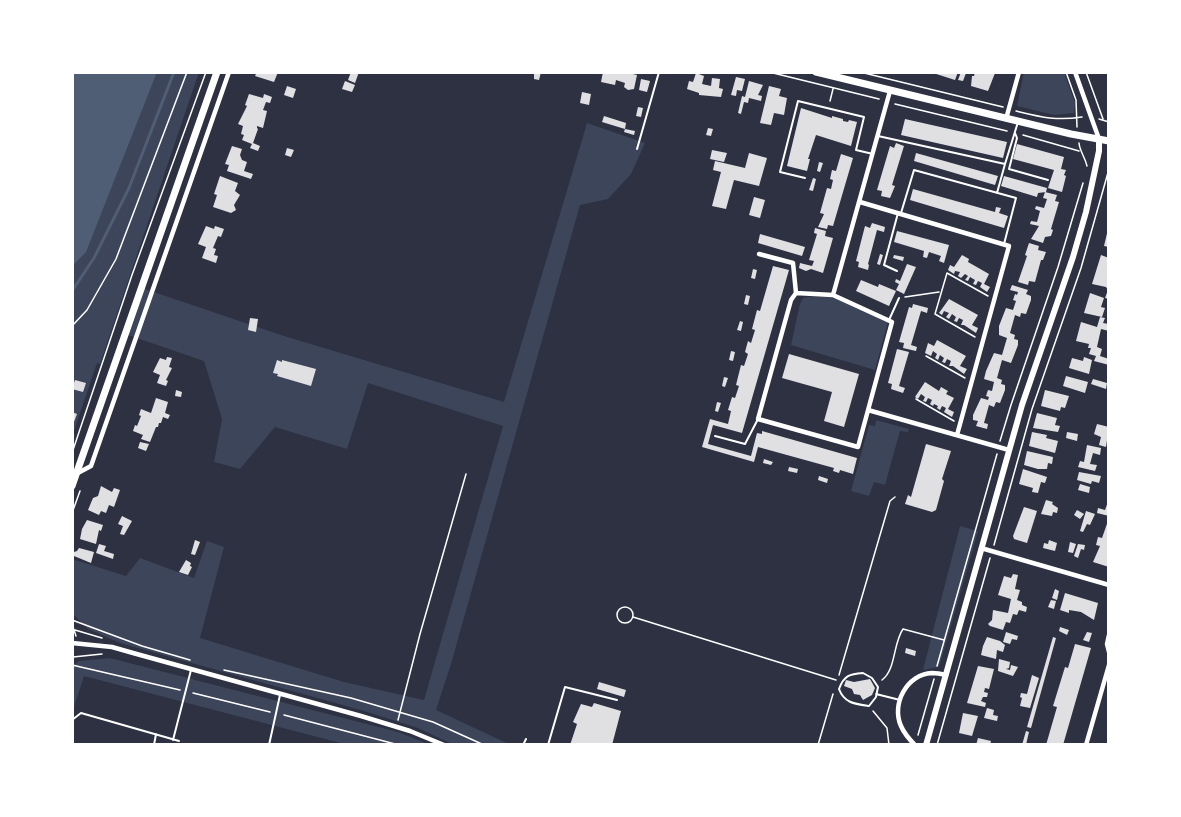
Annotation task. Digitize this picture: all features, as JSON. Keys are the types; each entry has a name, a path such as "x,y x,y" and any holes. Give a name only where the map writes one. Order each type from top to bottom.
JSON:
{"main road":[{"path":"72,486 217,72"},
{"path":"816,72 852,79 890,91 1018,122 1109,141"}],"street":[{"path":"76,474 91,466 229,72"},
{"path":"1006,119 1019,72"},
{"path":"926,745 1022,405 1086,212 1099,151 1099,139 1075,72"},
{"path":"833,295 890,91"},
{"path":"860,202 1009,246 957,435"},
{"path":"759,254 793,263 796,293 791,300 758,419 858,447 892,322 833,295 796,293"},
{"path":"868,410 1009,450"},
{"path":"981,548 1109,585"},
{"path":"1109,635 1107,644 1109,652"},
{"path":"72,643 112,647 397,727 444,745"},
{"path":"1086,745 1109,665"},
{"path":"915,745 900,725 898,709 902,693 914,678 932,673 946,675"}],"lane":[{"path":"637,149 659,72"},
{"path":"805,178 780,172 798,101 864,117 856,150 873,154"},
{"path":"996,193 1018,122"},
{"path":"1015,133 1017,138 1009,169 1048,180"},
{"path":"878,136 1005,164"},
{"path":"897,270 884,265 914,170 1016,198 1004,244"},
{"path":"889,320 899,297"},
{"path":"716,436 745,444 758,419"},
{"path":"173,740 191,670"},
{"path":"863,673 875,683 878,687 869,706 850,703 842,697 839,689 843,679 850,674 863,673"},
{"path":"548,745 564,687 617,700"},
{"path":"876,694 900,700"},
{"path":"269,745 280,695"},
{"path":"72,720 81,713 179,741"},
{"path":"179,717 184,718"},
{"path":"154,745 156,734"},
{"path":"523,745 526,739"}],"path":[{"path":"72,326 87,310 116,260 187,72"},
{"path":"72,453 132,275 207,72"},
{"path":"860,72 1051,119 1076,118 1076,100 1066,72"},
{"path":"1086,72 1103,119 1109,122"},
{"path":"829,108 833,88"},
{"path":"1000,129 1080,151"},
{"path":"937,745 1032,409 1081,268 1109,169"},
{"path":"983,341 935,314 946,273 994,299"},
{"path":"899,297 941,292"},
{"path":"926,356 971,382"},
{"path":"916,399 960,425"},
{"path":"397,727 420,634 466,474"},
{"path":"837,681 890,501 895,496"},
{"path":"622,607 627,607 632,610 633,617 630,621 624,622 620,620 617,613 622,607"},
{"path":"633,617 841,683"},
{"path":"72,620 142,646 193,661"},
{"path":"875,683 885,679 889,673 899,635 903,629 944,640"},
{"path":"73,657 106,654"},
{"path":"72,665 335,727 399,745"},
{"path":"225,670 351,698 433,722 484,745"},
{"path":"818,745 834,692"},
{"path":"869,706 885,723 889,745"}],"shaded area":[{"path":"72,72 199,72 100,364 97,363 73,434 75,435 72,444"},
{"path":"72,72 157,72 86,252 72,266 72,172 74,167 72,162"},
{"path":"1024,72 1064,72 1075,103 1074,113 1054,115 1017,106"},
{"path":"587,123 645,143 631,174 608,199 580,205 451,664 436,710 511,745 454,745 418,728 364,711 120,643 88,629 72,613 72,559 126,576 140,558 194,578 207,541 224,547 200,638 344,682 424,700 503,426 368,383 347,449 275,427 240,469 214,462 222,419 204,361 125,334 142,288 284,336 504,402"},
{"path":"835,297 888,322 875,370 791,345 800,304 803,298"},
{"path":"876,420 909,429 908,432 900,431 885,485 874,482 869,496 851,491 869,425 875,426"},
{"path":"960,526 978,531 939,667 923,670"},
{"path":"110,658 398,732 431,745 348,745 84,676 72,713 72,666 79,661"}],"building":[{"path":"257,72 278,72 274,82 255,76"},
{"path":"351,72 359,72 355,83 348,80"},
{"path":"534,72 541,72 539,80 534,79"},
{"path":"603,72 624,72 637,75 634,89 628,90 624,87 625,83 616,80 615,85 601,82"},
{"path":"930,72 958,72 955,80"},
{"path":"961,72 966,73 963,81 958,80"},
{"path":"975,72 995,73 988,91 971,86"},
{"path":"696,73 704,76 702,84 711,86 712,78 720,79 719,88 723,89 721,97 699,95 687,89 689,81 693,82"},
{"path":"736,77 745,79 742,91 737,90 736,96 731,95"},
{"path":"641,79 650,81 647,92 639,90"},
{"path":"345,81 355,85 352,92 342,89"},
{"path":"749,81 763,85 758,95 762,96 761,101 749,98 748,103 744,102 741,114 738,113 742,96 745,97"},
{"path":"287,86 296,89 293,98 284,95"},
{"path":"769,86 781,89 779,96 787,98 784,115 774,113 771,125 760,123"},
{"path":"582,92 591,94 589,105 580,103"},
{"path":"249,94 263,98 264,94 272,97 270,103 266,102 263,110 267,111 263,128 257,126 253,143 260,146 258,151 250,148 252,144 242,140 243,126 238,124 247,106 245,105"},
{"path":"638,107 643,108 641,117 636,116"},
{"path":"801,108 832,118 832,116 843,119 843,121 857,122 851,146 816,135 808,159 810,159 807,171 787,166"},
{"path":"604,116 626,123 625,129 602,122"},
{"path":"905,119 1007,142 1003,158 901,135"},
{"path":"708,128 713,129 711,136 706,135"},
{"path":"625,129 635,131 634,135 624,132"},
{"path":"896,143 904,146 890,198 881,196 882,191 877,190 890,146 894,148"},
{"path":"1017,144 1064,157 1061,169 1066,170 1064,175 1066,176 1062,192 1048,188 1054,170 1013,159"},
{"path":"232,146 242,149 240,155 242,160 247,162 244,171 253,174 251,179 227,171 229,165 225,164"},
{"path":"287,148 294,150 291,157 285,155"},
{"path":"712,150 727,153 724,162 710,159"},
{"path":"749,153 767,158 759,186 734,180 726,209 712,206 721,172 713,170 715,161 745,168"},
{"path":"916,153 998,176 995,185 914,161"},
{"path":"841,154 853,158 833,226 828,225 827,229 818,227 824,214 820,213 827,188 831,189 832,170 836,171"},
{"path":"819,162 823,163 820,172 817,171"},
{"path":"220,176 238,183 235,191 240,195 234,205 236,210 231,213 213,207 217,195 214,194"},
{"path":"1004,176 1047,188 1046,192 1038,193 1037,197 1001,186"},
{"path":"813,178 816,179 813,191 809,190"},
{"path":"913,189 995,212 996,207 1001,208 999,213 1008,216 1004,228 910,200"},
{"path":"1045,192 1057,195 1055,201 1059,202 1051,236 1045,237 1043,243 1031,239 1039,226 1030,224 1031,221 1037,222 1040,211 1035,209 1036,206 1044,208 1047,199 1043,198"},
{"path":"754,197 765,200 760,218 749,215"},
{"path":"872,223 885,227 884,232 877,230 868,270 858,267 859,262 856,261 865,226 870,228"},
{"path":"206,226 224,229 213,248 216,249 214,255 218,256 216,263 202,258 206,247 198,244"},
{"path":"815,228 826,231 825,236 833,238 823,273 799,268 800,263 812,266 814,261 809,260 817,234 814,233"},
{"path":"1109,229 1109,247 1104,246"},
{"path":"897,231 949,245 944,263 939,261 941,256 929,252 927,258 923,257 924,251 894,242"},
{"path":"760,234 805,247 802,256 758,243"},
{"path":"1029,243 1039,246 1038,250 1046,252 1041,260 1035,282 1029,281 1028,285 1018,282"},
{"path":"880,254 883,255 880,265 877,264"},
{"path":"894,255 904,257 903,261 893,258"},
{"path":"962,255 969,259 968,262 989,274 984,284 990,287 987,292 980,287 982,283 978,281 976,285 973,284 975,280 970,277 968,281 965,280 968,276 965,274 961,278 958,276 960,272 955,271 954,274 948,270 950,265 954,267"},
{"path":"1101,255 1109,258 1109,299 1105,298 1108,290 1106,287 1092,284"},
{"path":"907,264 916,267 904,294 896,290 899,284 895,282 896,279 900,281"},
{"path":"773,266 789,270 742,433 713,425 708,444 751,456 757,433 762,434 762,431 857,458 853,474 840,470 839,473 833,471 834,468 758,447 754,462 702,447 710,419 728,424 731,411 728,410 739,386 736,385 741,365 744,366 748,354 745,352 748,341 751,343 757,310 760,311"},
{"path":"753,269 757,270 755,279 751,278"},
{"path":"861,280 896,291 889,306 856,291"},
{"path":"1012,285 1028,290 1026,294 1031,296 1031,300 1026,314 1021,313 1020,317 1015,315 1010,333 1015,335 1014,339 1018,340 1018,345 1011,363 1002,360 997,378 1002,380 1001,384 1005,385 1005,390 1000,403 996,402 994,407 989,405 984,423 988,424 987,429 976,426 978,421 973,420 973,415 981,398 988,400 989,397 986,396 988,390 992,391 994,382 984,379 994,353 1002,355 1007,338 999,335 999,326 1006,308 1013,310 1016,301 1013,300 1018,292 1010,290"},
{"path":"1090,293 1104,298 1101,307 1105,308 1102,317 1084,313"},
{"path":"746,295 750,296 748,305 744,304"},
{"path":"949,299 978,315 972,325 978,328 976,333 961,325 963,320 959,318 957,322 954,321 956,317 952,314 949,319 946,317 949,313 944,311 942,315 939,313"},
{"path":"913,304 928,308 927,313 921,311 911,345 917,347 916,351 903,348 904,343 899,342 909,307 912,308"},
{"path":"1100,317 1105,318 1103,323 1109,324 1109,331 1101,329 1097,347 1102,349 1100,356 1109,359 1109,365 1094,361 1096,356 1089,354 1091,348 1088,348 1089,344 1076,341 1081,322 1097,327"},
{"path":"250,318 258,319 256,332 248,330"},
{"path":"740,321 743,322 741,331 737,330"},
{"path":"937,340 966,356 960,366 967,369 964,374 953,366 949,366 951,361 947,359 945,363 942,362 944,358 940,355 938,360 935,358 937,354 933,351 931,356 925,353 928,343 934,346"},
{"path":"897,349 909,352 899,386 905,388 903,393 891,389 892,384 888,383"},
{"path":"731,351 735,352 733,361 729,360"},
{"path":"789,354 859,374 844,427 824,421 832,392 782,378"},
{"path":"167,357 172,358 169,367 172,368 166,380 168,381 166,386 157,383 160,375 153,372 160,358 166,360"},
{"path":"1084,357 1092,360 1089,374 1069,368 1072,358 1083,361"},
{"path":"277,360 316,369 311,386 273,373"},
{"path":"1066,376 1088,382 1085,393 1063,386"},
{"path":"724,377 728,378 725,387 722,386"},
{"path":"1093,379 1107,383 1106,389 1091,384"},
{"path":"75,380 86,383 83,392 72,389"},
{"path":"925,382 939,391 941,387 948,391 946,394 954,398 948,409 954,412 952,417 944,412 946,408 942,406 940,410 938,406 930,404 932,400 928,398 926,402 923,401 925,397 921,394 918,399 915,397"},
{"path":"176,390 182,392 181,397 175,396"},
{"path":"1045,390 1069,396 1065,408 1061,407 1060,411 1041,406"},
{"path":"156,398 168,402 165,413 170,415 168,419 163,417 150,442 141,439 143,435 133,431 141,416 139,415 141,409 151,413"},
{"path":"717,402 721,403 718,412 715,411"},
{"path":"72,412 77,414 72,427"},
{"path":"1037,413 1057,418 1055,425 1060,426 1058,432 1033,428"},
{"path":"1097,424 1109,427 1106,447 1099,445 1101,437 1094,434"},
{"path":"1032,432 1047,435 1046,438 1058,441 1055,453 1029,446"},
{"path":"1067,432 1078,434 1077,441 1066,438"},
{"path":"140,442 149,444 146,451 138,448"},
{"path":"926,444 951,451 942,479 944,481 936,510 932,512 905,504 908,495 911,497"},
{"path":"1087,445 1101,448 1100,455 1093,453 1090,464 1097,465 1095,471 1078,467 1080,461 1084,462"},
{"path":"1027,451 1053,457 1052,464 1048,463 1047,469 1024,465"},
{"path":"764,459 773,462 771,465 763,463"},
{"path":"789,467 798,469 797,473 788,471"},
{"path":"1023,469 1047,477 1045,483 1041,482 1038,493 1032,492 1033,488 1019,484"},
{"path":"1079,472 1101,476 1099,483 1092,481 1091,484 1077,480"},
{"path":"819,476 828,479 827,483 818,480"},
{"path":"1080,484 1090,487 1089,493 1078,490"},
{"path":"101,486 112,492 114,488 120,490 114,507 109,505 106,513 101,511 99,515 88,510 93,498 98,496"},
{"path":"1109,499 1109,516 1097,513 1098,508 1105,510"},
{"path":"1046,500 1053,502 1052,504 1058,508 1057,513 1053,512 1052,516 1041,514"},
{"path":"1024,507 1037,511 1027,543 1014,539 1013,536"},
{"path":"1077,510 1084,514 1080,519 1074,515"},
{"path":"1086,511 1095,514 1090,525 1087,524 1083,532 1080,531"},
{"path":"122,516 132,521 124,535 120,534 123,526 118,524"},
{"path":"1109,518 1109,567 1093,562 1100,546 1096,545 1098,537 1102,538"},
{"path":"87,520 103,525 101,531 99,530 96,544 80,539"},
{"path":"195,540 200,542 195,555 191,554"},
{"path":"1049,540 1057,543 1055,551 1043,548 1044,543 1048,544"},
{"path":"1070,542 1076,544 1073,553 1068,552"},
{"path":"99,544 106,546 104,551 114,554 113,559 96,553"},
{"path":"1078,544 1085,545 1078,558 1074,556"},
{"path":"79,548 94,552 91,563 74,556 74,552"},
{"path":"186,560 191,563 192,567 188,575 179,572"},
{"path":"1013,574 1018,575 1015,589 1020,590 1017,600 1027,607 1026,612 1019,610 1017,615 1013,614 1010,623 1006,622 1003,630 988,624 992,620 993,610 1008,613 1011,599 998,595 1004,576 1011,578"},
{"path":"1055,589 1059,591 1057,600 1052,598"},
{"path":"1065,593 1098,603 1094,620 1081,612 1069,610 1069,613 1060,610"},
{"path":"1051,600 1056,601 1054,609 1048,607"},
{"path":"1060,627 1069,630 1067,635 1059,631"},
{"path":"1006,632 1018,636 1017,640 1012,639 1010,644 1003,642"},
{"path":"1087,632 1092,633 1089,642 1083,640"},
{"path":"987,637 1005,645 1003,652 997,650 996,659 981,655"},
{"path":"1053,637 1056,638 1031,728 1027,727"},
{"path":"1075,644 1091,648 1063,745 1046,745 1057,707 1053,706"},
{"path":"906,648 916,651 915,656 905,653"},
{"path":"999,659 1010,662 1009,668 1006,669 1010,670 1011,665 1018,667 1013,676 998,671"},
{"path":"978,666 994,669 989,689 985,688 984,692 988,693 987,697 983,697 981,701 986,703 985,707 967,703"},
{"path":"1032,675 1039,678 1030,708 1020,706 1021,693 1027,694"},
{"path":"870,679 875,688 872,695 863,700 860,695 854,694 852,689 844,686 846,680 854,682"},
{"path":"599,682 626,690 624,697 597,689"},
{"path":"594,703 621,711 612,745 570,745 577,724 573,722 581,704 592,707"},
{"path":"987,708 994,710 993,715 998,716 997,721 984,718"},
{"path":"963,713 978,716 972,736 959,733"},
{"path":"1026,731 1029,732 1026,745 1022,745"},
{"path":"978,738 991,741 990,745 976,745"}],"waterway":[{"path":"72,291 94,258 129,188 174,72"}]}
